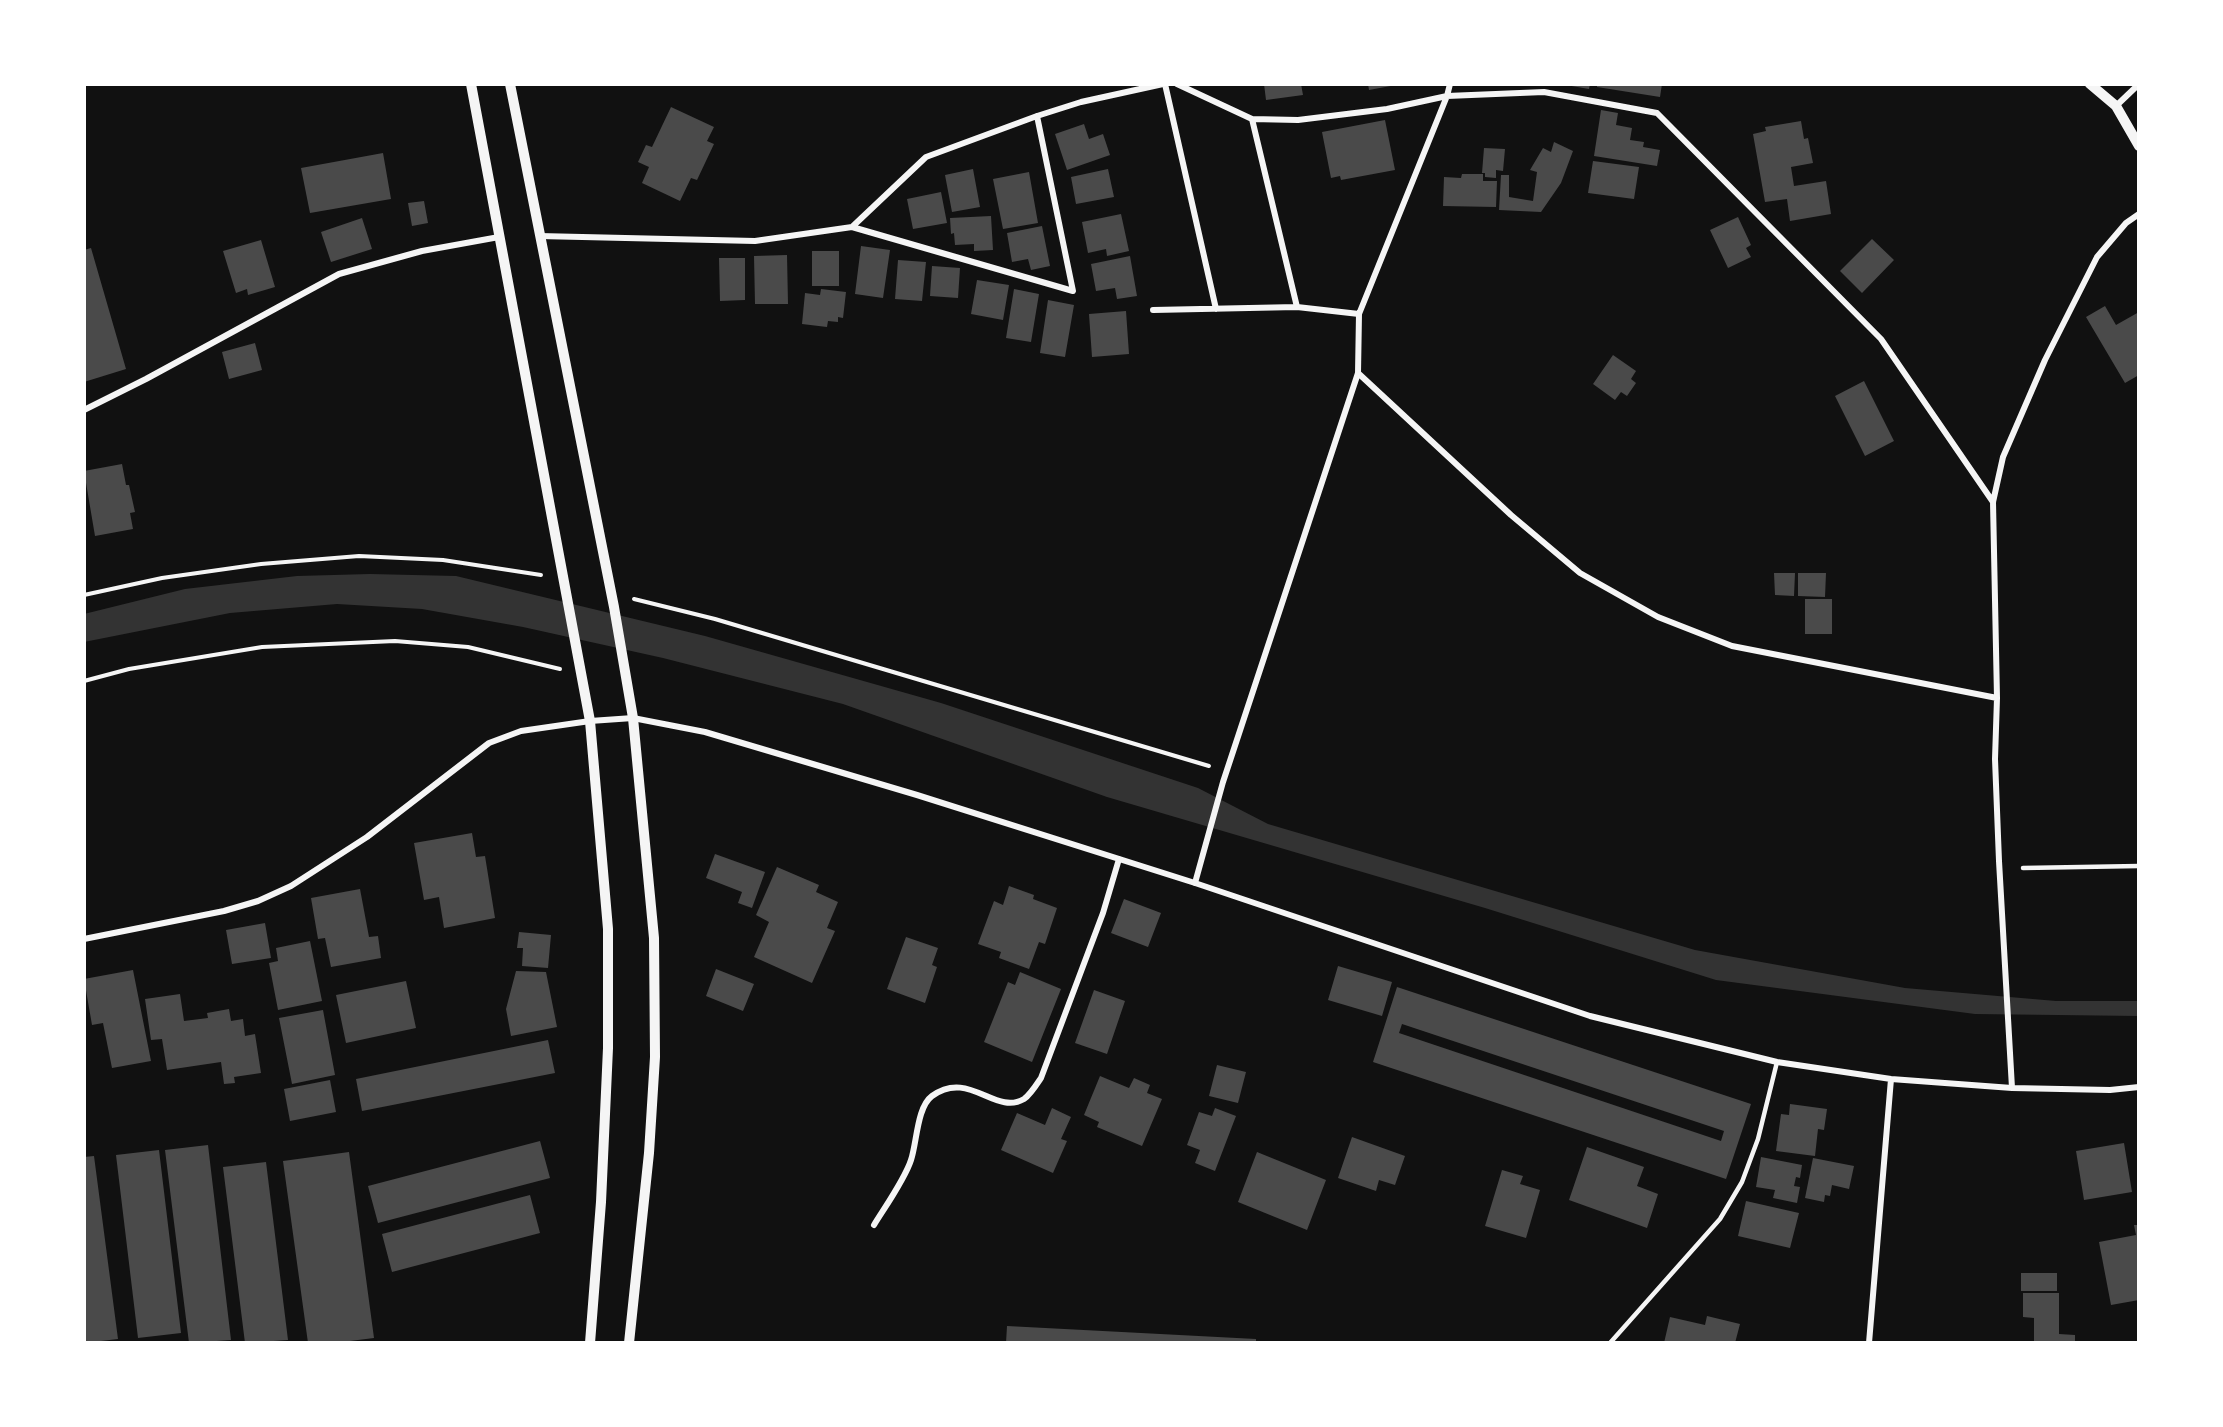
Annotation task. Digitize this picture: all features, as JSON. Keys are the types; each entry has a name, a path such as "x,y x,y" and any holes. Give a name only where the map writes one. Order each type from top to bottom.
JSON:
{"street":[{"path":"471,84 590,721 608,929 608,1048 602,1202 590,1343"},
{"path":"510,84 614,607 633,718 654,938 655,1057 649,1153 629,1343"},
{"path":"852,227 926,157 1081,102 1164,84 1216,309"},
{"path":"1177,84 1252,119 1298,120 1388,109 1447,96 1544,92 1657,113 1881,339 1993,502"},
{"path":"1195,883 1226,771 1358,373 1359,314 1450,84"},
{"path":"2090,84 2116,106 2139,146"},
{"path":"2116,106 2139,84"},
{"path":"539,236 754,241 852,227 1073,291 1037,116"},
{"path":"1252,119 1297,307"},
{"path":"2012,1088 1995,759 1997,698 1993,502 2003,457 2045,360 2076,298 2097,257 2126,223 2139,214"},
{"path":"84,410 146,379 339,274 422,251 500,237"},
{"path":"1153,310 1297,307 1359,314"},
{"path":"1358,373 1511,515 1580,573 1658,616 1732,646 1997,698"},
{"path":"84,939 224,911 258,901 291,886 367,837 489,743 521,731 590,721 633,718 705,732 1119,859 1590,1016 1777,1062 1892,1079 2012,1088 2110,1090 2139,1087"},
{"path":"874,1225 911,1162 923,1108 932,1096 947,1089 963,1086 1006,1103 1025,1099 1041,1078 1103,913 1119,859"},
{"path":"1869,1343 1892,1079"}],"lane":[{"path":"2022,868 2139,866"},
{"path":"1610,1343 1720,1219 1742,1182 1754,1149 1777,1062"}],"path":[{"path":"84,595 162,578 250,565 358,556 443,560 563,578"},
{"path":"610,593 715,619 1226,771"},
{"path":"84,681 129,669 262,647 395,641 468,647 581,674"}],"shaded area":[{"path":"370,574 456,576 705,636 941,703 1198,788 1268,824 1695,950 1905,988 2056,1001 2139,1001 2139,1016 1975,1014 1716,980 1485,908 1107,797 843,704 663,658 523,627 422,609 337,604 230,613 84,642 84,614 185,589 297,576"}],"building":[{"path":"1264,84 1301,84 1303,95 1266,100"},
{"path":"1368,84 1396,84 1396,85 1369,90"},
{"path":"1560,84 1590,84 1589,89"},
{"path":"1597,84 1662,84 1660,97 1597,87"},
{"path":"671,107 714,127 707,141 714,144 697,180 691,178 680,201 642,183 649,167 638,162 646,145 652,147"},
{"path":"1601,110 1618,113 1616,125 1632,128 1630,140 1644,142 1643,147 1660,150 1657,166 1594,156"},
{"path":"1385,120 1395,170 1341,180 1340,176 1331,178 1322,132"},
{"path":"1801,121 1804,139 1808,138 1813,163 1791,167 1794,186 1826,181 1831,214 1790,221 1787,199 1765,202 1753,134 1766,131 1765,127"},
{"path":"1084,124 1089,139 1103,134 1110,155 1067,170 1055,134"},
{"path":"1554,142 1573,151 1561,183 1541,212 1499,210 1501,175 1509,175 1509,197 1533,201 1537,172 1530,170 1543,148 1551,152"},
{"path":"1484,148 1505,149 1503,171 1496,170 1496,178 1485,177 1485,173 1482,173"},
{"path":"383,153 391,199 310,213 301,168"},
{"path":"1593,161 1639,167 1634,199 1588,193"},
{"path":"973,169 980,207 952,212 945,175"},
{"path":"1108,169 1114,197 1076,204 1071,177"},
{"path":"1029,172 1038,223 1003,229 993,179"},
{"path":"1462,174 1483,174 1483,181 1497,181 1496,207 1443,206 1444,177 1461,178"},
{"path":"941,192 947,223 913,229 907,199"},
{"path":"424,201 428,223 412,226 408,203"},
{"path":"1121,214 1129,251 1107,256 1106,249 1088,253 1082,222"},
{"path":"991,216 993,250 974,251 974,244 955,245 954,233 951,234 950,218"},
{"path":"1738,217 1751,245 1746,248 1751,257 1728,268 1710,230"},
{"path":"362,218 372,249 331,262 321,232"},
{"path":"1042,226 1050,266 1031,270 1028,259 1012,262 1007,233"},
{"path":"1872,239 1894,260 1862,293 1840,271"},
{"path":"261,240 275,287 248,295 247,289 236,293 223,251"},
{"path":"861,246 890,250 883,298 855,294"},
{"path":"91,248 126,369 84,382 84,250"},
{"path":"812,251 839,251 839,286 812,286"},
{"path":"787,255 788,304 755,304 754,256"},
{"path":"1130,256 1137,296 1117,299 1115,288 1096,291 1091,264"},
{"path":"719,258 745,258 745,300 720,301"},
{"path":"898,260 926,262 922,301 895,299"},
{"path":"932,266 960,268 958,298 930,296"},
{"path":"977,280 1009,285 1003,320 971,314"},
{"path":"821,289 846,292 843,318 838,317 838,322 828,321 827,327 802,324 805,293 820,295"},
{"path":"1014,289 1039,294 1031,342 1006,338"},
{"path":"1048,300 1074,305 1065,357 1040,353"},
{"path":"2105,306 2116,325 2139,312 2139,375 2125,383 2086,317"},
{"path":"1126,311 1129,354 1092,357 1089,314"},
{"path":"255,343 262,370 229,379 222,352"},
{"path":"1613,355 1636,371 1631,379 1636,383 1627,396 1621,392 1615,400 1593,384"},
{"path":"1864,381 1894,441 1865,456 1835,396"},
{"path":"122,464 135,512 130,513 133,529 95,536 84,471"},
{"path":"1774,573 1795,573 1794,596 1775,595"},
{"path":"1798,573 1826,573 1825,597 1798,596"},
{"path":"1805,599 1832,599 1832,634 1805,634"},
{"path":"472,833 476,857 485,856 495,918 444,928 439,897 424,900 414,843"},
{"path":"715,854 765,872 752,908 738,903 742,892 706,878"},
{"path":"777,867 819,885 816,892 838,902 827,928 835,931 812,983 754,957 769,922 756,915"},
{"path":"1009,886 1034,895 1033,899 1057,908 1045,944 1039,942 1029,969 999,958 1001,952 978,944 994,901 1003,905"},
{"path":"360,889 369,937 378,936 381,958 331,967 325,938 318,939 311,898"},
{"path":"1124,899 1161,913 1148,947 1111,933"},
{"path":"265,923 271,958 232,964 226,930"},
{"path":"519,932 551,935 548,968 522,966 523,948 517,948"},
{"path":"906,937 938,948 932,965 937,967 925,1003 887,989"},
{"path":"310,941 322,1001 278,1010 269,963 278,961 276,948"},
{"path":"1338,966 1392,982 1382,1016 1328,1000"},
{"path":"716,969 754,984 743,1011 706,996"},
{"path":"133,970 151,1061 112,1068 103,1023 92,1025 84,979"},
{"path":"516,971 546,972 557,1027 511,1036 506,1009"},
{"path":"1020,972 1061,989 1032,1062 984,1042 1008,982 1015,985"},
{"path":"406,981 416,1028 346,1043 336,995"},
{"path":"1397,987 1751,1104 1726,1179 1373,1062","holes":["1402,1024 1724,1131 1721,1141 1399,1033"]},
{"path":"1094,990 1125,1001 1107,1054 1075,1043"},
{"path":"180,994 184,1021 208,1018 207,1013 229,1009 231,1021 243,1019 245,1036 255,1034 261,1073 234,1077 235,1083 224,1084 221,1062 167,1070 162,1039 151,1040 145,999"},
{"path":"323,1010 335,1075 292,1084 279,1018"},
{"path":"548,1040 555,1073 362,1111 356,1079"},
{"path":"1217,1065 1246,1072 1238,1103 1209,1096"},
{"path":"1100,1076 1129,1088 1134,1078 1150,1085 1147,1093 1162,1099 1142,1146 1097,1127 1099,1122 1084,1115"},
{"path":"330,1080 336,1112 290,1121 284,1089"},
{"path":"1790,1104 1827,1109 1824,1130 1818,1129 1815,1156 1776,1151 1781,1114 1789,1115"},
{"path":"1052,1108 1071,1117 1061,1139 1067,1141 1053,1173 1001,1150 1017,1113 1045,1125"},
{"path":"1215,1108 1236,1116 1215,1171 1195,1163 1200,1150 1187,1145 1199,1112 1212,1116"},
{"path":"1352,1137 1405,1156 1395,1185 1379,1180 1376,1191 1338,1178"},
{"path":"540,1141 550,1178 378,1223 368,1186"},
{"path":"2124,1143 2132,1192 2084,1200 2076,1151"},
{"path":"208,1145 231,1340 189,1343 165,1150"},
{"path":"1587,1147 1644,1167 1637,1186 1658,1194 1647,1228 1569,1200"},
{"path":"159,1150 181,1333 138,1338 116,1155"},
{"path":"349,1152 374,1338 334,1343 308,1343 283,1161"},
{"path":"1257,1152 1326,1180 1307,1230 1238,1202"},
{"path":"94,1156 118,1339 84,1343 84,1157"},
{"path":"1761,1157 1802,1165 1800,1178 1796,1177 1794,1186 1800,1187 1797,1203 1773,1198 1775,1190 1756,1187"},
{"path":"1813,1158 1854,1166 1849,1189 1832,1185 1830,1196 1825,1195 1824,1202 1805,1198"},
{"path":"266,1162 288,1340 245,1343 223,1167"},
{"path":"1502,1170 1523,1176 1520,1184 1540,1190 1526,1238 1485,1226"},
{"path":"530,1195 540,1233 392,1272 382,1234"},
{"path":"1746,1201 1799,1213 1790,1248 1738,1236"},
{"path":"2134,1225 2139,1225 2139,1300 2111,1305 2099,1242 2136,1235"},
{"path":"2021,1273 2057,1273 2057,1291 2021,1291"},
{"path":"2023,1293 2059,1293 2059,1334 2075,1335 2075,1343 2034,1343 2034,1318 2023,1317"},
{"path":"1707,1316 1740,1324 1735,1343 1664,1343 1670,1317 1705,1325"},
{"path":"1007,1326 1256,1339 1256,1343 1006,1343"}]}
